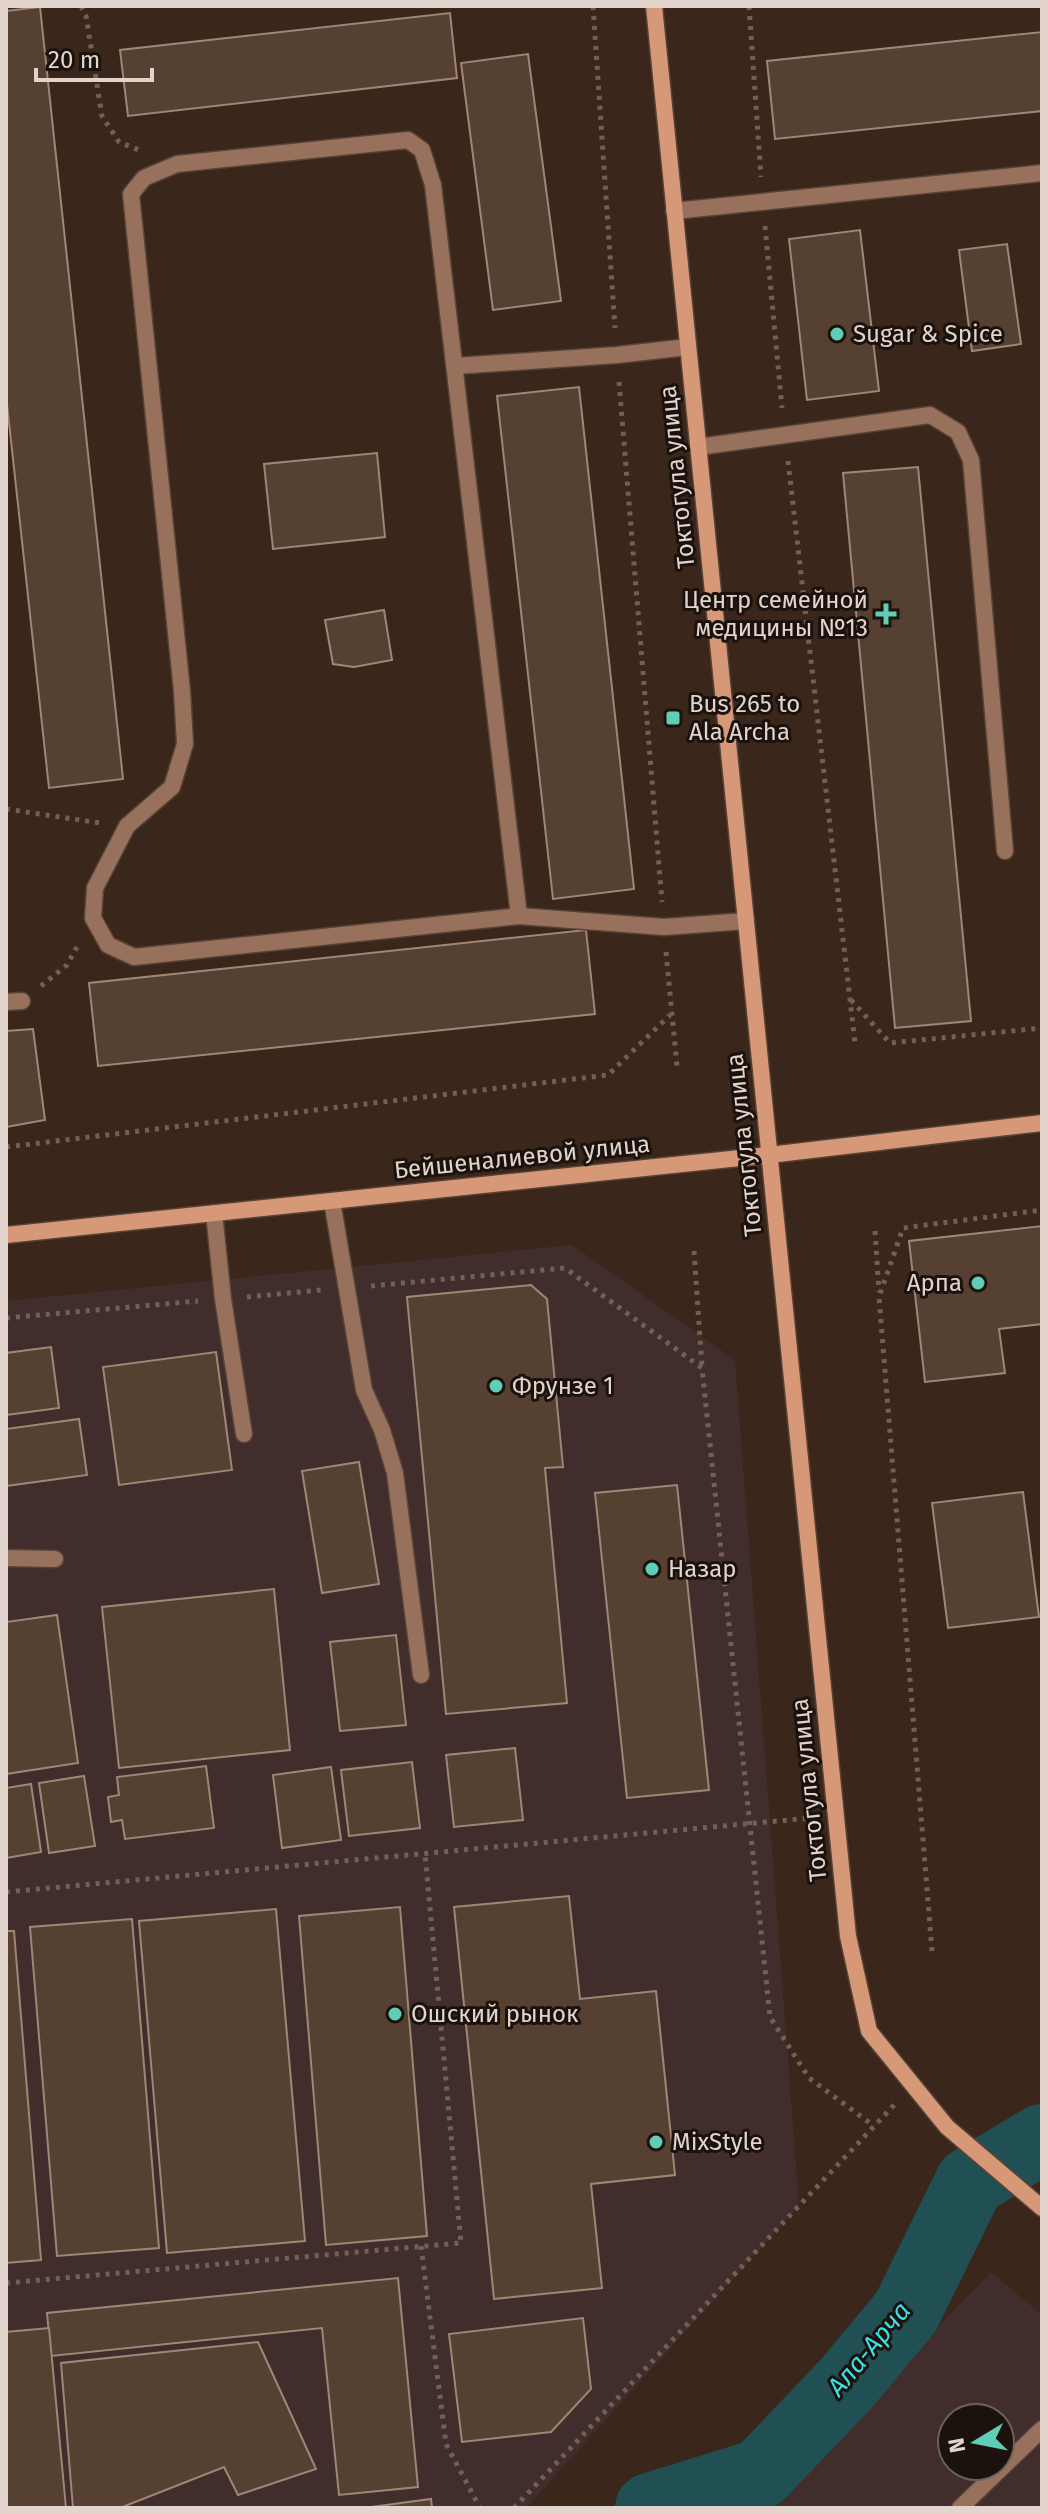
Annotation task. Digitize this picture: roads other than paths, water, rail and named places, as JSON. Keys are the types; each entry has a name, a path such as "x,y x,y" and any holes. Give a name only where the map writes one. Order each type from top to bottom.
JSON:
{"main road":[{"name":"Токтогула улица","path":"654,6 848,1936 869,2031 947,2127 1042,2208"},
{"name":"Бейшеналиевой улица","path":"6,1235 769,1155 1042,1123"}],"lane":[{"path":"519,916 433,185 422,150 408,140 177,164 144,178 131,194 185,744 172,787 127,826 95,888 93,918 108,945 134,957 519,916 664,927 746,921"},
{"path":"674,211 1042,173"},
{"path":"455,366 688,347"},
{"path":"698,447 930,415 958,432 971,460 1005,851"},
{"path":"332,1201 364,1390 382,1430 395,1473 421,1675"},
{"path":"214,1213 223,1299 244,1434"},
{"path":"6,1558 55,1559"},
{"path":"960,2508 1042,2429"}],"waterway":[{"name":"Ала-Арча","path":"650,2508 760,2474 846,2384 906,2312 970,2182 1042,2139"}],"place":[{"name":"Sugar & Spice","path":"837,334"},
{"name":"Центр семейной медицины №13","path":"886,614"},
{"name":"Bus 265 to Ala Archa","path":"673,718"},
{"name":"Арпа","path":"978,1283"},
{"name":"Фрунзе 1","path":"496,1386"},
{"name":"Назар","path":"652,1569"},
{"name":"Ошский рынок","path":"395,2014"},
{"name":"MixStyle","path":"656,2142"}]}
